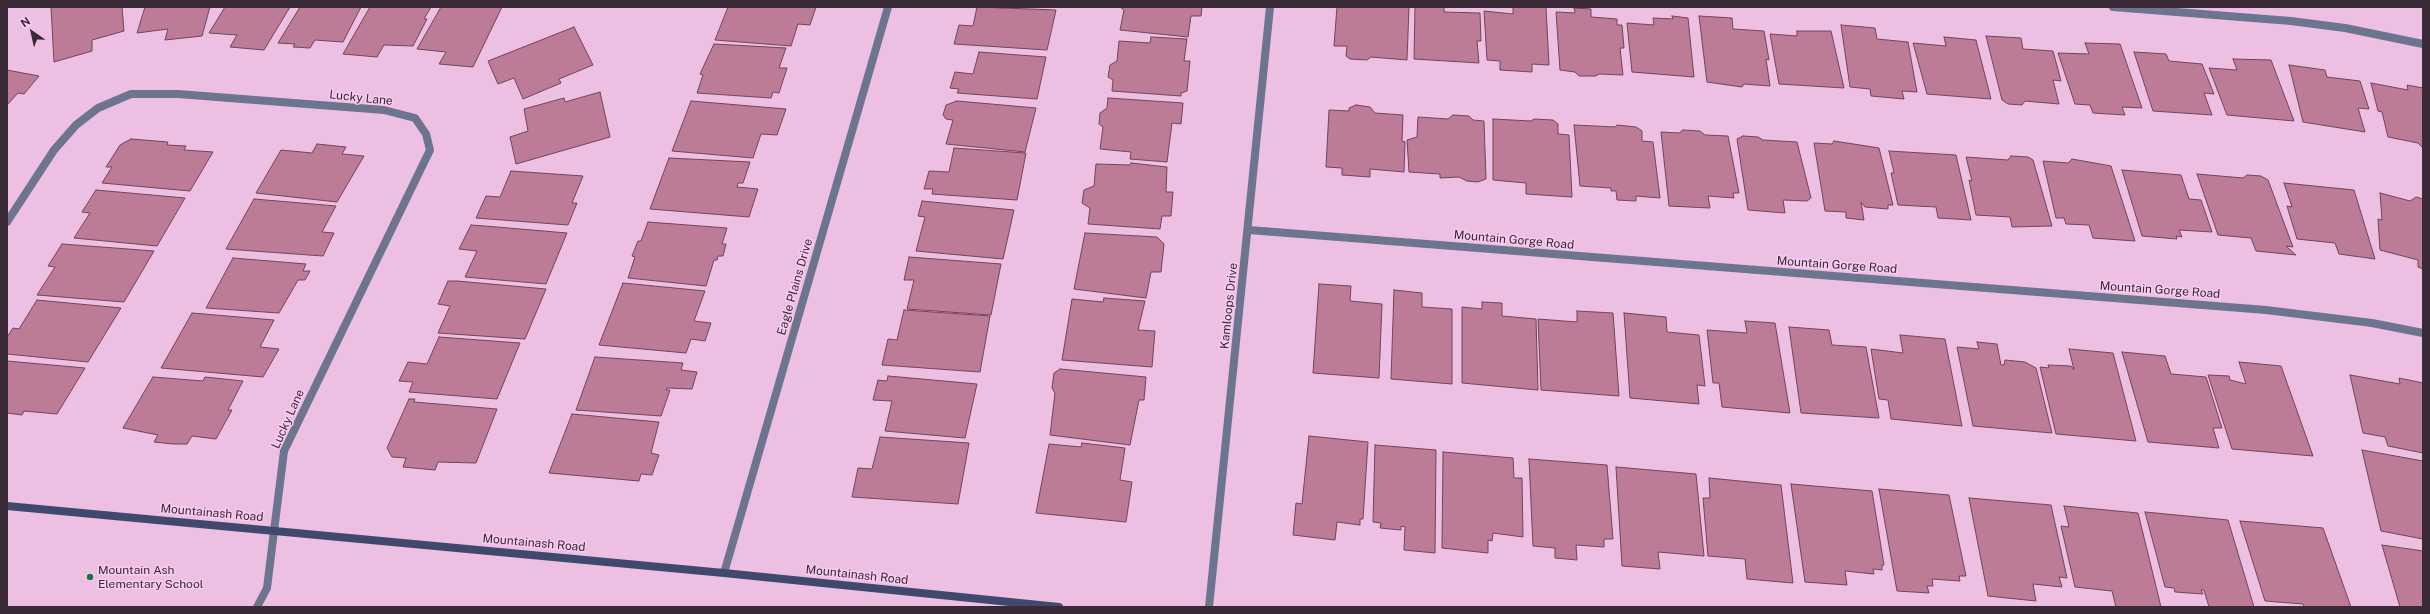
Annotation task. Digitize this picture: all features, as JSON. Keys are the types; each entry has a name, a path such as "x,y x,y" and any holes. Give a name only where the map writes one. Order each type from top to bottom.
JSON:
{"street":[{"name":"Eagle Plains Drive","path":"724,573 888,7"},
{"name":"Kamloops Drive","path":"1209,607 1249,230 1270,7"},
{"path":"2113,7 2291,20 2345,28 2423,44"},
{"name":"Lucky Lane","path":"7,222 54,150 76,125 98,108 131,94 178,94 384,110 415,118 426,134 430,150 284,451 267,588 258,607"},
{"name":"Mountain Gorge Road","path":"1249,230 2266,310 2365,322 2423,333"},
{"name":"Mountainash Road","path":"7,506 724,573 1059,607"}],"building":[{"path":"51,7 122,7 124,31 92,40 92,51 54,62"},
{"path":"145,7 210,7 202,36 165,40 168,29 137,33"},
{"path":"225,7 290,7 264,50 230,47 237,35 209,33"},
{"path":"300,7 361,7 343,42 315,40 310,48 293,47 295,44 278,43"},
{"path":"370,7 431,7 424,19 427,19 413,46 384,45 377,57 343,54"},
{"path":"441,7 502,7 473,67 439,64 446,52 417,49"},
{"path":"728,7 816,7 810,25 798,24 791,46 715,40"},
{"path":"977,7 1056,10 1047,50 954,44 959,25 973,26"},
{"path":"1120,7 1202,7 1201,16 1191,16 1188,37 1120,30 1124,10"},
{"path":"1337,7 1409,7 1407,60 1371,57 1367,60 1350,59 1346,56 1347,46 1334,46"},
{"path":"1415,7 1444,7 1444,12 1480,13 1481,41 1477,41 1479,63 1414,59"},
{"path":"1513,7 1546,7 1549,65 1532,64 1532,72 1500,70 1500,61 1487,60 1484,11 1513,14"},
{"path":"1574,8 1591,9 1591,17 1617,19 1617,25 1622,25 1624,48 1620,48 1623,75 1599,74 1596,76 1579,76 1575,72 1560,70 1556,12 1575,13"},
{"path":"1672,16 1688,18 1694,77 1632,72 1627,23 1654,25 1653,18 1673,19"},
{"path":"1699,16 1732,18 1733,29 1764,31 1769,60 1766,59 1770,86 1744,84 1742,87 1707,82"},
{"path":"1841,25 1875,28 1877,39 1908,42 1917,92 1902,91 1904,99 1871,96 1870,89 1850,87"},
{"path":"574,27 593,65 559,79 561,83 523,99 514,78 498,84 488,61"},
{"path":"1797,31 1831,31 1844,88 1779,84 1770,34 1797,36"},
{"path":"1986,36 2021,38 2023,49 2053,51 2061,81 2053,80 2059,104 2025,101 2022,105 2008,104 2002,100"},
{"path":"1151,37 1187,39 1184,61 1190,61 1187,91 1181,93 1181,96 1112,91 1113,80 1108,77 1110,65 1117,61 1119,41 1150,43"},
{"path":"1944,37 1976,40 1991,99 1927,94 1913,43 1946,46"},
{"path":"2085,43 2120,44 2142,108 2122,107 2125,115 2093,113 2090,105 2075,104 2058,53 2089,54"},
{"path":"714,44 786,48 779,68 787,68 779,93 773,92 771,98 697,93 703,75 700,74"},
{"path":"979,52 1046,57 1037,99 957,93 959,89 950,88 955,72 973,74"},
{"path":"2134,52 2166,54 2169,61 2202,64 2214,94 2204,93 2212,115 2153,111"},
{"path":"2233,59 2271,60 2294,121 2227,115 2209,68 2237,70"},
{"path":"2289,65 2325,70 2327,77 2360,81 2369,109 2358,108 2365,132 2303,122"},
{"path":"7,70 39,76 24,94 18,93 7,105"},
{"path":"2371,83 2408,90 2407,85 2423,88 2423,148 2418,143 2388,137 2382,112 2378,111"},
{"path":"600,92 610,137 516,164 510,137 528,131 524,109 564,98 565,102"},
{"path":"1108,98 1183,103 1181,124 1172,123 1167,162 1130,159 1131,152 1100,149 1103,127 1099,124 1100,113 1107,108"},
{"path":"691,101 786,109 777,135 761,134 753,158 672,151"},
{"path":"957,101 1036,108 1025,152 946,144 953,120 946,119 943,115 946,105"},
{"path":"1356,105 1370,107 1375,113 1403,115 1402,141 1405,142 1404,172 1370,169 1370,177 1342,175 1342,168 1326,167 1329,110 1349,111 1349,108"},
{"path":"1453,115 1469,116 1473,120 1484,121 1486,179 1478,182 1467,181 1459,177 1440,178 1440,174 1409,172 1407,140 1417,137 1418,117 1448,119"},
{"path":"1493,119 1531,121 1534,119 1553,120 1558,124 1558,134 1569,135 1572,197 1526,194 1526,183 1493,180"},
{"path":"1574,125 1615,127 1617,125 1636,127 1642,131 1642,141 1653,142 1660,198 1636,196 1636,201 1617,200 1616,191 1611,191 1611,188 1580,186"},
{"path":"1683,130 1700,131 1705,135 1728,136 1739,193 1733,193 1734,198 1708,196 1710,208 1669,206 1661,132 1679,133"},
{"path":"1743,136 1758,137 1763,140 1797,142 1811,198 1807,201 1783,200 1785,213 1748,210 1737,139"},
{"path":"131,139 168,142 167,145 186,146 184,150 213,152 190,191 102,183 112,167 106,167 120,145"},
{"path":"1834,141 1879,148 1893,205 1888,205 1888,209 1865,207 1861,202 1864,220 1846,218 1846,212 1825,211 1814,143 1832,144"},
{"path":"317,144 346,147 342,154 364,156 337,202 256,193 281,150 312,153"},
{"path":"954,148 1026,153 1017,200 932,194 933,189 924,189 929,171 949,172"},
{"path":"1889,151 1956,155 1971,220 1938,218 1936,207 1898,205 1891,173 1894,173"},
{"path":"2011,156 2028,157 2033,160 2052,226 2012,227 2010,217 1976,215 1969,180 1972,181 1966,157 2008,160"},
{"path":"669,158 750,162 743,183 738,183 737,187 758,189 749,217 650,209"},
{"path":"2072,159 2111,166 2135,241 2093,238 2089,225 2066,224 2064,218 2056,218 2043,161 2068,163"},
{"path":"1131,163 1167,167 1166,192 1173,192 1171,216 1162,216 1160,229 1088,224 1090,208 1082,203 1084,190 1094,186 1096,164 1130,165"},
{"path":"2122,170 2181,175 2189,199 2201,200 2212,232 2179,230 2182,237 2176,236 2177,239 2142,236"},
{"path":"511,171 583,176 572,203 577,203 568,225 476,218 486,196 500,197"},
{"path":"2197,174 2243,178 2247,175 2261,176 2268,180 2293,247 2286,246 2296,255 2256,251 2251,238 2218,235"},
{"path":"2284,183 2354,190 2375,259 2339,254 2335,243 2297,239 2287,206 2292,207"},
{"path":"96,190 185,198 157,246 74,238 90,213 82,212"},
{"path":"2380,193 2410,201 2416,197 2423,199 2423,269 2418,267 2418,260 2380,250 2378,219 2382,220"},
{"path":"254,199 336,206 322,232 334,233 323,256 226,249"},
{"path":"922,201 1014,210 1003,259 916,251 925,217 918,216"},
{"path":"648,222 727,228 722,244 726,244 723,256 718,256 717,260 714,260 706,286 628,278 635,257 632,256 638,241 641,241"},
{"path":"471,225 567,233 546,284 465,277 477,251 459,249"},
{"path":"1085,233 1157,237 1164,244 1161,272 1151,272 1146,298 1074,289"},
{"path":"62,244 154,251 124,302 37,295 55,267 48,266"},
{"path":"909,257 1001,264 991,315 907,309 914,280 904,280"},
{"path":"233,258 306,264 303,271 310,271 305,280 298,280 279,313 206,308"},
{"path":"448,281 546,289 525,339 438,333 450,306 438,304"},
{"path":"623,283 705,291 694,321 711,323 705,341 691,339 686,353 599,345"},
{"path":"1319,284 1351,286 1350,301 1382,304 1379,378 1313,373"},
{"path":"1394,290 1422,293 1422,307 1452,309 1452,384 1391,379"},
{"path":"1104,298 1145,301 1138,330 1155,331 1152,367 1062,360 1072,299 1103,302"},
{"path":"37,300 121,308 88,362 7,354 7,337 13,328 19,329"},
{"path":"1482,302 1502,303 1502,316 1536,319 1538,390 1462,383 1462,307 1482,309"},
{"path":"904,310 990,316 980,372 882,365 888,339 897,340"},
{"path":"1577,311 1613,313 1619,396 1541,390 1538,319 1577,322"},
{"path":"192,313 274,320 260,347 279,349 263,377 161,368"},
{"path":"1624,313 1666,317 1667,332 1699,335 1705,386 1697,385 1699,404 1630,398"},
{"path":"1745,321 1775,323 1790,413 1722,407 1719,383 1713,383 1707,330 1747,333"},
{"path":"1789,327 1829,330 1832,345 1866,347 1879,418 1801,413"},
{"path":"1900,335 1945,339 1962,426 1891,419 1888,400 1879,399 1871,349 1903,353"},
{"path":"439,337 520,343 497,399 409,392 413,382 399,381 408,362 427,364"},
{"path":"1977,342 1997,344 2001,365 2004,365 2005,360 2025,362 2036,368 2052,433 1973,426 1957,347 1979,349"},
{"path":"2069,349 2113,353 2136,441 2056,434 2040,367 2049,368 2048,365 2071,366 2074,370"},
{"path":"2122,352 2165,356 2171,374 2206,377 2222,428 2213,428 2219,448 2148,442"},
{"path":"595,357 683,363 681,370 697,372 692,389 667,388 666,390 670,390 661,416 576,410"},
{"path":"7,361 85,368 57,414 24,411 22,415 7,413"},
{"path":"2239,362 2281,366 2313,456 2232,449 2208,375 2229,376 2230,380 2246,384"},
{"path":"1060,369 1146,377 1144,400 1139,400 1130,445 1050,435 1055,393 1052,388 1054,373"},
{"path":"2350,375 2400,384 2399,378 2423,383 2423,453 2388,446 2385,437 2363,433"},
{"path":"888,376 977,384 965,438 885,431 892,401 873,400 878,380 887,381"},
{"path":"153,377 203,381 205,377 243,381 228,410 232,410 216,439 192,436 187,444 173,444 154,442 158,435 123,428"},
{"path":"409,399 415,399 414,402 497,409 476,463 438,462 435,470 403,467 406,458 392,457 387,448"},
{"path":"572,414 659,422 651,453 659,455 652,475 641,474 639,481 549,473"},
{"path":"1309,436 1368,442 1363,519 1360,519 1360,525 1337,522 1335,540 1293,535 1296,503 1302,504"},
{"path":"880,437 969,443 958,504 852,497 858,468 872,469"},
{"path":"1082,443 1125,448 1120,480 1132,482 1126,522 1036,513 1049,444 1081,447"},
{"path":"1375,445 1436,450 1435,553 1404,550 1405,527 1401,526 1401,530 1380,528 1381,523 1373,522"},
{"path":"2362,450 2423,461 2423,539 2381,531"},
{"path":"1443,452 1513,458 1514,478 1522,478 1523,537 1493,533 1492,541 1488,540 1488,553 1442,548"},
{"path":"1529,459 1607,465 1613,539 1604,539 1604,547 1576,545 1577,560 1555,558 1555,548 1533,546"},
{"path":"1616,467 1696,474 1704,556 1658,552 1660,569 1622,566"},
{"path":"1709,478 1781,485 1793,583 1747,579 1745,559 1708,556 1703,498 1710,498"},
{"path":"1791,484 1872,491 1884,565 1882,565 1882,570 1873,569 1874,574 1845,571 1847,585 1805,582"},
{"path":"1879,489 1949,495 1966,576 1959,576 1960,581 1932,579 1933,586 1927,586 1929,593 1897,591"},
{"path":"1969,498 2051,505 2067,578 2059,577 2062,587 2033,584 2036,601 1988,596"},
{"path":"2064,506 2138,513 2161,607 2116,607 2112,591 2075,587 2061,526 2069,527"},
{"path":"2145,512 2228,520 2254,607 2209,607 2204,590 2201,590 2203,594 2175,592 2174,588 2165,587"},
{"path":"2240,521 2323,528 2351,607 2304,607 2303,604 2265,601"},
{"path":"2382,545 2423,551 2423,607 2400,607"}],"place":[{"name":"Mountain Ash Elementary School","path":"90,577"}]}
